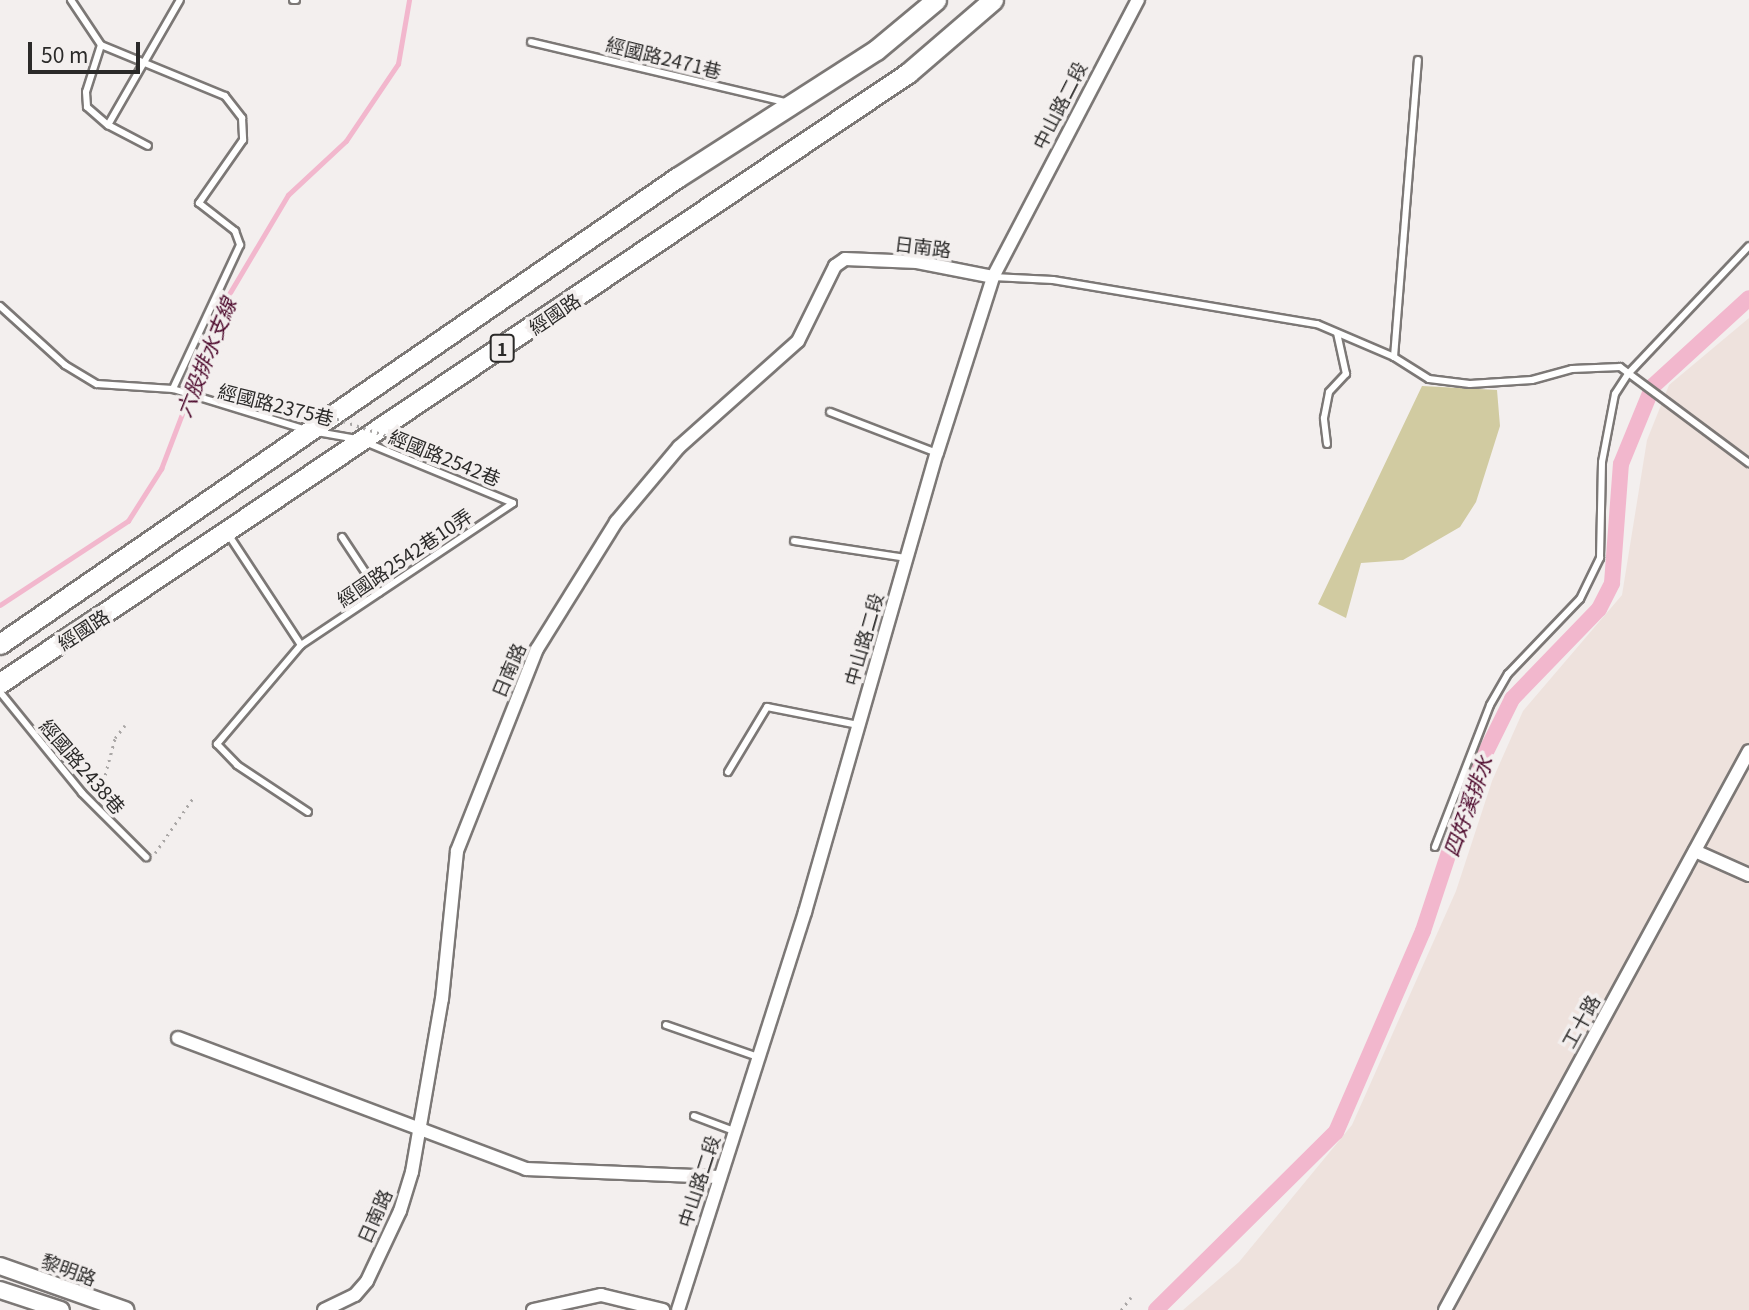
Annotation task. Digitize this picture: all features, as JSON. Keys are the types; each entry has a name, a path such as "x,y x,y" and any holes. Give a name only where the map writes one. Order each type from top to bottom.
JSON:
{"main road":[{"name":"經國路","path":"0,644 307,430 789,104 876,50 936,0"},
{"name":"經國路","path":"0,683 228,534 908,73 993,0"}],"street":[{"name":"中山路二段","path":"678,1310 758,1057 937,453 993,277 1138,0"},
{"name":"日南路","path":"324,1310 355,1295 367,1282 400,1211 412,1172 442,999 457,850 537,649 615,522 678,447 798,341 835,266 845,259 917,262 993,277"},
{"name":"工十路","path":"1445,1310 1749,751"},
{"path":"1695,851 1749,875"},
{"path":"178,1038 526,1169 719,1177"},
{"name":"黎明路","path":"0,1266 125,1310"},
{"path":"0,1290 61,1310"},
{"path":"533,1310 601,1295 663,1310"}],"lane":[{"path":"71,0 101,45 225,96 242,118 243,140 199,203 235,231 240,245 173,389"},
{"path":"108,125 180,0"},
{"name":"經國路2471巷","path":"531,42 789,104"},
{"path":"101,45 86,92 87,107 108,125 148,146"},
{"path":"1394,357 1418,60"},
{"path":"1436,847 1490,705 1508,674 1580,599 1600,558 1602,462 1615,394 1628,373 1749,246"},
{"path":"993,277 1053,280 1317,324 1394,357 1429,379 1469,384 1532,380 1572,369 1620,367 1749,463"},
{"name":"經國路2375巷","path":"0,306 65,365 97,384 173,389 203,402 307,430 363,441"},
{"path":"1327,444 1324,418 1329,391 1346,374 1337,332"},
{"path":"831,412 937,453"},
{"name":"經國路2542巷","path":"363,441 513,503"},
{"name":"經國路2542巷10弄","path":"308,812 237,765 217,744 301,645 513,503"},
{"path":"228,534 301,645"},
{"path":"342,537 379,593"},
{"path":"794,541 907,558"},
{"name":"經國路2438巷","path":"0,692 82,793 146,857"},
{"path":"728,772 767,707 858,724"},
{"path":"666,1025 758,1057"},
{"path":"694,1116 734,1131"}],"path":[{"path":"282,409 264,402 267,395 433,453"},
{"path":"82,793 105,775 115,738 125,725"},
{"path":"146,857 157,852 193,798"},
{"path":"1121,1310 1131,1297"}],"shaded area":[{"path":"1749,318 1749,1310 1183,1310 1239,1262 1352,1125 1456,891 1492,781 1523,711 1622,595 1647,440 1669,385"},
{"path":"1422,386 1497,390 1500,426 1476,502 1460,527 1403,560 1361,563 1346,618 1318,604"}],"waterway":[{"name":"六股排水支線","path":"0,605 128,521 161,469 225,301 288,195 346,141 398,64 409,0"},
{"name":"四好溪排水","path":"1156,1310 1336,1132 1423,931 1475,774 1512,699 1599,609 1612,583 1621,464 1653,386 1749,298"}]}
